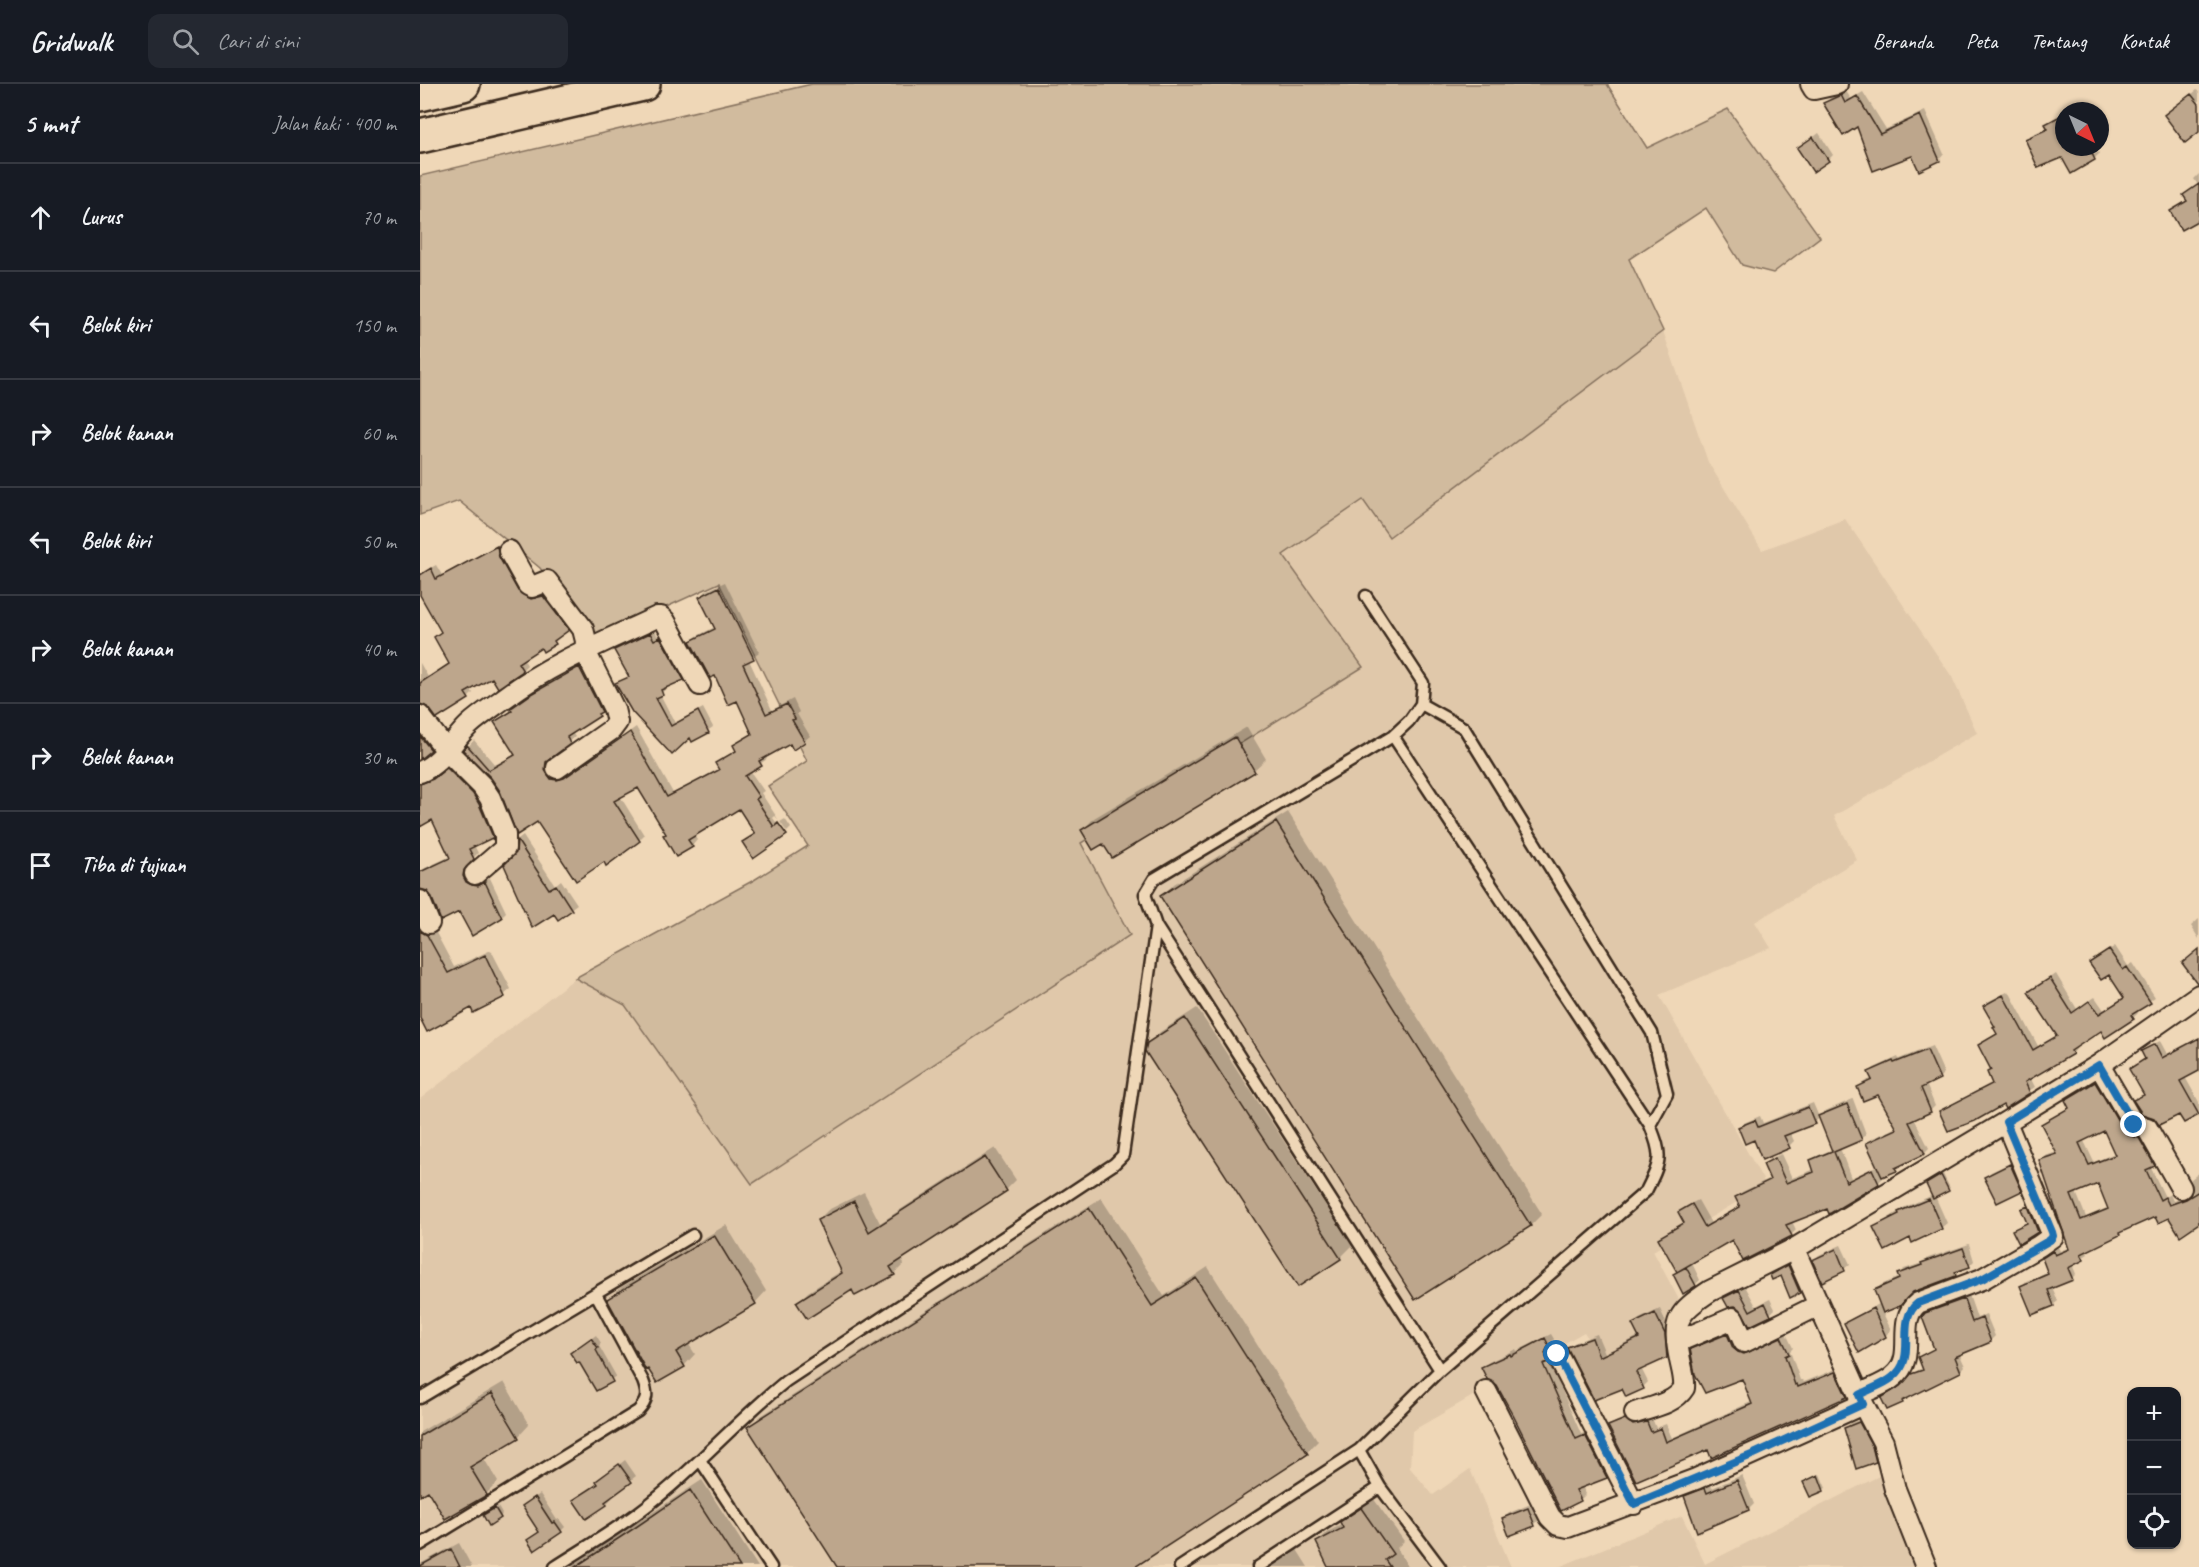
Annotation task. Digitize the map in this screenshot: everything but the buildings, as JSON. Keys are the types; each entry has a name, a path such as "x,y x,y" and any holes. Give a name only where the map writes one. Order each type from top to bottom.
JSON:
{"highway":[{"path":"420,94 464,84"},
{"path":"420,112 541,84"},
{"path":"420,136 643,84"}],"street":[{"path":"1810,84 1814,89 1837,84"},
{"path":"509,551 528,585 532,587 544,580 549,583 583,629 586,641 585,651 614,709 618,722 611,730 557,768"},
{"path":"420,772 427,769 447,751 469,725 507,696 558,665 657,617 661,617 700,685"},
{"path":"420,716 447,751 482,786 496,808 505,835 505,848 476,874"},
{"path":"420,901 429,923"},
{"path":"1635,1413 1672,1400 1680,1395 1684,1388 1685,1381 1676,1330 1679,1317 1686,1308 1710,1291 1794,1249 2006,1122 2099,1065 2199,995"},
{"path":"2099,1065 2134,1125 2147,1128 2181,1188"},
{"path":"1486,1391 1540,1498 1558,1525 1568,1527 1634,1504 1754,1454 1861,1399 1893,1377 1902,1367 1907,1351 1908,1315 1912,1308 1918,1303 1982,1279 2053,1236 2006,1122"},
{"path":"1794,1249 1861,1399 1883,1442 1895,1489 1926,1567"},
{"path":"1677,1342 1733,1318 1744,1341 1819,1305"},
{"path":"1557,1354 1634,1504"}],"lane":[{"path":"1366,596 1423,683 1421,704 1409,721 1393,736 1154,879 1145,894 1156,926 1440,1370"},
{"path":"1421,704 1464,728 1652,1033 1667,1094 1650,1125"},
{"path":"1180,1567 1359,1450 1440,1370 1646,1191 1658,1167 1659,1148 1650,1125 1393,736"},
{"path":"555,1567 640,1512 786,1381 1103,1173 1123,1155 1156,926"},
{"path":"420,1398 693,1235"},
{"path":"420,1545 638,1411 646,1402 647,1393 643,1381 596,1294"},
{"path":"1359,1450 1380,1487 1440,1567"},
{"path":"700,1460 771,1567"},
{"path":"1258,1567 1380,1487"}],"shaded area":[{"path":"812,84 1607,84 1647,148 1728,109 1820,237 1773,273 1742,265 1706,208 1629,259 1663,331 1389,537 1363,500 1283,555 1363,667 1081,843 1130,935 752,1184 625,1005 575,978 754,880 808,846 768,786 807,761 719,583 594,640 540,568 459,501 420,515 420,176"},
{"path":"1663,331 1708,462 1762,550 1845,519 1952,677 1977,733 1834,816 1857,860 1755,922 1771,948 1659,995 1766,1185 1653,1251 1684,1309 1605,1363 1584,1332 1412,1431 1410,1468 1433,1495 1470,1469 1511,1567 420,1567 420,1099 575,978 625,1005 752,1184 1130,935 1081,843 1363,667 1283,555 1363,500 1390,537"},
{"path":"1887,1472 1923,1567 1559,1567 1682,1516 1705,1564"}],"route":[{"path":"1557,1354 1634,1504 1754,1454 1863,1404 1859,1395 1893,1377 1902,1367 1907,1351 1908,1315 1912,1308 1918,1303 1982,1279 2050,1240 2053,1236 2052,1232 2006,1122 2099,1065 2134,1125"}]}
